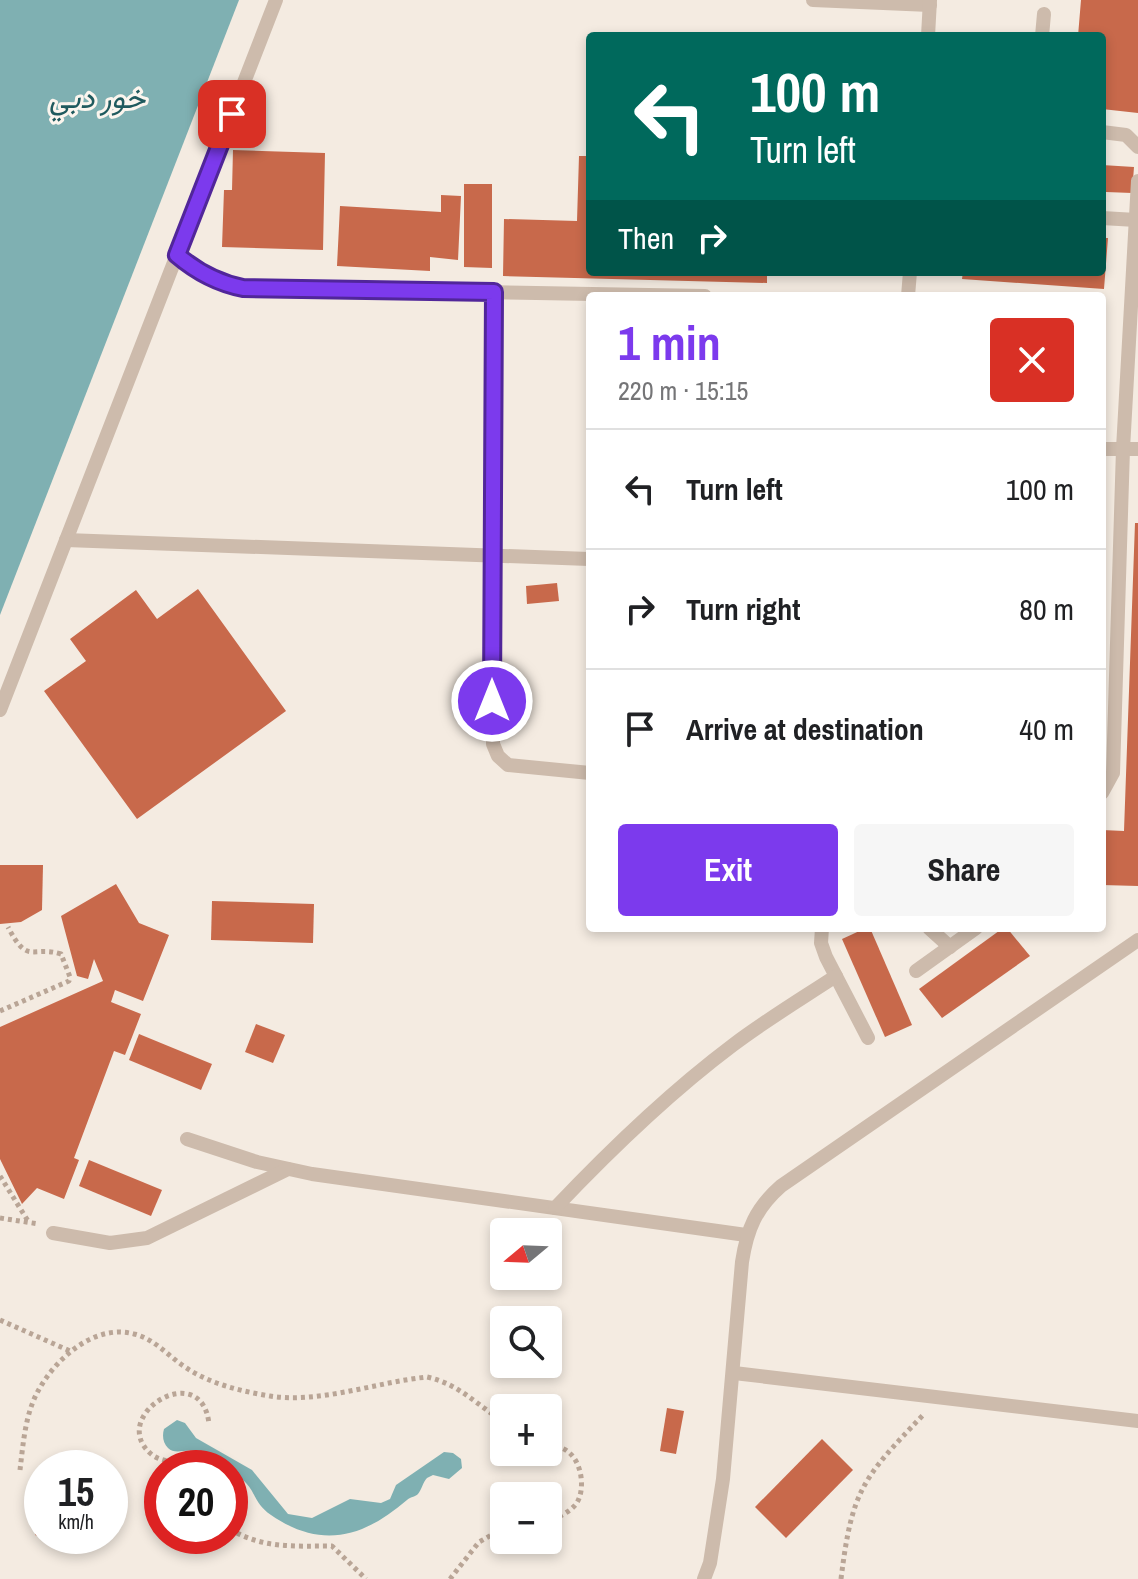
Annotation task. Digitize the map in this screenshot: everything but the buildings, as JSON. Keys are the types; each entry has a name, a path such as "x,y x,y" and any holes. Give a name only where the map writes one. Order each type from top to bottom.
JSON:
{"lane":[{"path":"0,710 276,0"},
{"path":"813,0 930,2 928,32"},
{"path":"1042,32 1044,14"},
{"path":"1106,132 1126,135 1138,147"},
{"path":"1106,786 1113,773 1131,449 1138,181"},
{"path":"1106,218 1136,220"},
{"path":"177,255 207,277 243,288 586,294"},
{"path":"494,292 493,744 498,756 508,765 586,773"},
{"path":"1106,449 1131,449"},
{"path":"66,540 586,559"},
{"path":"822,932 821,943 868,1038"},
{"path":"933,932 950,947"},
{"path":"916,971 971,932"},
{"path":"704,1579 710,1563 723,1479 746,1235 754,1216 781,1186 1138,940"},
{"path":"555,1208 610,1152 696,1075 756,1028 836,976"},
{"path":"187,1139 288,1169 746,1235"},
{"path":"53,1233 110,1243 147,1238 288,1169"},
{"path":"734,1373 1138,1421"}],"path":[{"path":"0,1011 69,981 70,977 61,954 30,953 23,949 8,927"},
{"path":"0,1176 28,1221"},
{"path":"0,1218 28,1221 53,1233"},
{"path":"0,1320 70,1351"},
{"path":"20,1470 25,1434 37,1392 70,1351 95,1337 133,1333 156,1343 205,1380 272,1397 320,1396 427,1377 447,1382 465,1392 490,1413"},
{"path":"147,1450 143,1444 142,1420 157,1400 180,1394 198,1399 204,1406 209,1424"},
{"path":"841,1579 848,1525 857,1495 878,1462 941,1397"},
{"path":"562,1449 568,1451 579,1466 581,1490 577,1503 562,1515"},
{"path":"450,1579 479,1542 490,1536"},
{"path":"248,1538 271,1545 332,1546 366,1579"}],"water":[{"name":"خور دبي","path":"0,0 239,0 0,615"},
{"path":"177,1420 185,1423 196,1438 217,1450 172,1450 163,1439 164,1429"},
{"path":"444,1452 453,1453 461,1459 462,1468 449,1479 433,1475 427,1478 417,1495 391,1513 359,1530 342,1534 308,1533 290,1526 264,1509 250,1488 248,1468 288,1514 312,1518 350,1499 381,1503 390,1499 396,1485"}],"route":[{"path":"232,114 177,255 192,268 207,277 243,288 494,292 492,701"}]}
